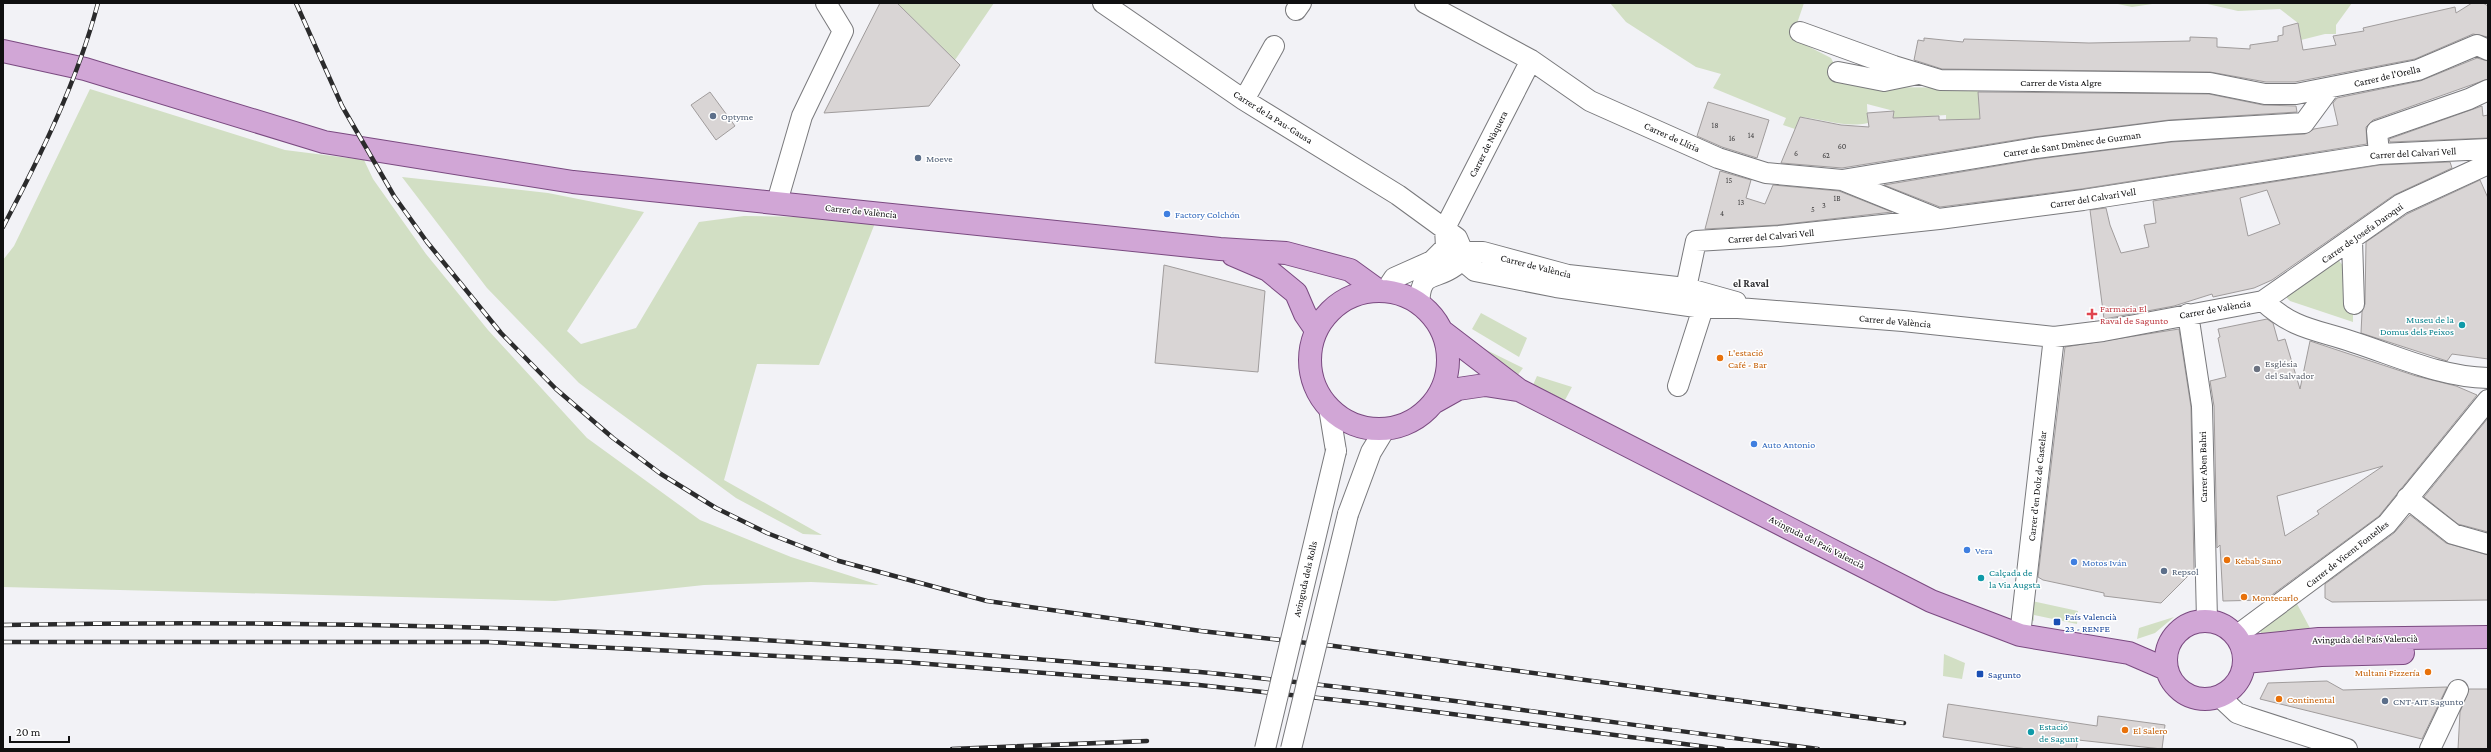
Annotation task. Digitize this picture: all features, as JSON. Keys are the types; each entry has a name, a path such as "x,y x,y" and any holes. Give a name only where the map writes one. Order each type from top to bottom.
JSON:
{"main road":[{"name":"Carrer de València","path":"3,51 85,69 324,142 573,182 1220,249 1286,253 1350,270 1383,290"},
{"name":"Carrer de València","path":"1220,249 1268,270 1296,293 1305,314 1316,330"},
{"path":"1383,290 1419,304 1432,316 1442,331 1448,356 1445,381 1433,403 1412,421 1385,429 1364,428 1345,420 1329,408 1314,384 1310,357 1316,330 1332,309 1354,296 1383,290"},
{"name":"Avinguda del País Valencià","path":"1442,331 1519,390 1931,601 2020,636 2129,654 2166,669"},
{"name":"Avinguda del País Valencià","path":"1433,403 1458,389 1485,385 1519,390"},
{"path":"2207,620 2223,625 2241,648 2237,683 2220,697 2194,699 2173,684 2166,669 2170,640 2184,626 2207,620"},
{"name":"Avinguda del País Valencià","path":"2241,648 2319,639 2488,637"},
{"name":"Avinguda del País Valencià","path":"2129,654 2170,640"},
{"name":"Avinguda del País Valencià","path":"2241,648 2321,655 2488,652"}],"street":[{"path":"777,202 802,116 843,31 826,3"},
{"name":"Carrer de la Pau-Gausa","path":"1103,3 1244,100 1398,195 1445,228"},
{"name":"Carrer de Llíria","path":"1425,3 1532,60 1590,101 1718,158 1766,173 1842,180 1939,219"},
{"name":"Carrer de Vista Algre","path":"1800,32 1940,80 2210,83 2265,94 2296,94 2329,89"},
{"name":"Carrer de l'Orella","path":"2329,89 2418,70 2477,45 2488,50"},
{"path":"1244,100 1274,46"},
{"name":"Carrer de Nàquera","path":"1445,228 1532,60"},
{"path":"1838,72 1884,81 1920,74"},
{"name":"Carrer de Sant Dmènec de Guzman","path":"1842,180 2028,149 2170,131 2304,123 2329,89"},
{"path":"2379,154 2377,131 2469,99 2488,90"},
{"name":"Carrer del Calvari Vell","path":"1686,288 1696,241 1786,235 1939,219 2083,200 2379,154 2487,163"},
{"name":"Carrer de Josefa Daroqui","path":"2263,301 2352,240 2401,204 2487,163"},
{"path":"1419,304 1420,288 1426,279 1456,266 1468,257 1457,238 1445,228"},
{"path":"1383,290 1394,278 1432,261 1446,248 1445,228"},
{"path":"2352,240 2354,304"},
{"name":"Carrer de València","path":"1738,308 1736,302 1686,288 1568,275 1482,252 1468,257 1475,271 1556,287 1703,308 1738,308 1903,321 2054,337 2103,331 2263,301 2277,314 2306,330 2352,341 2431,370 2488,378"},
{"path":"1678,386 1703,308"},
{"name":"Carrer Aben Bahri","path":"2188,314 2202,406 2207,620"},
{"name":"Carrer d'en Dolz de Castelar","path":"2020,636 2054,337"},
{"name":"Carrer de Vicent Fontelles","path":"2241,648 2387,524 2488,400"},
{"name":"Avinguda dels Rolls","path":"1264,749 1336,451 1329,408"},
{"path":"1291,749 1348,514 1371,452 1385,429"},
{"path":"2407,498 2453,534 2488,544"},
{"path":"2430,749 2458,690"},
{"path":"2220,697 2237,712 2248,717 2347,749"}],"green space":[{"path":"897,3 994,3 955,60"},
{"path":"1610,3 1804,3 1792,38 1831,58 1838,72 1878,87 1978,88 1980,119 1946,121 1946,115 1893,119 1894,111 1867,104 1868,123 1842,124 1800,117 1795,129 1783,125 1786,118 1713,88 1721,74 1696,67 1626,22"},
{"path":"2113,3 2159,3 2132,7"},
{"path":"2203,3 2352,3 2336,25 2336,34 2325,34 2301,40 2298,23 2280,9 2238,11"},
{"path":"90,89 285,150 364,160 373,179 426,254 488,330 587,438 700,520 791,557 879,585 811,582 704,585 555,601 3,587 3,260 14,246"},
{"path":"402,177 548,193 644,212 567,331 581,344 636,328 699,222 744,216 877,218 819,365 757,364 724,480 822,535 803,534 736,498 579,383 487,288"},
{"path":"2337,258 2353,279 2353,322 2290,301 2286,297 2290,289"},
{"path":"1481,313 1527,338 1519,357 1472,329"},
{"path":"1464,339 1523,368 1517,376"},
{"path":"1537,376 1572,387 1565,400 1533,385"},
{"path":"2032,601 2078,611 2077,624 2034,615 2034,621 2029,618"},
{"path":"2296,602 2311,630 2262,635 2260,630"},
{"path":"2174,617 2155,633 2137,639 2139,628"},
{"path":"1944,654 1965,663 1962,679 1943,676"}],"building":[{"path":"880,3 897,3 960,65 929,106 824,113"},
{"path":"2472,3 2483,3 2488,6 2488,37 2473,34 2415,59 2295,82 2266,82 2210,72 1942,69 1914,60 1918,40 1924,41 1924,38 1963,42 1964,39 2089,43 2190,41 2190,37 2217,38 2217,47 2250,49 2250,45 2278,41 2278,36 2283,35 2283,27 2298,23 2303,50 2336,45 2333,36 2364,31 2363,28 2455,7 2456,13"},
{"path":"2477,58 2488,61 2488,79 2373,120 2366,127 2367,144 2081,189 1940,207 1884,185 2038,159 2171,142 2305,134 2314,129 2338,125 2333,103 2337,98 2420,81"},
{"name":"Optyme","path":"710,92 735,126 716,140 691,105"},
{"path":"1978,92 2209,94 2263,105 2296,106 2297,112 2169,120 2034,137 1842,168 1781,163 1800,117 1841,125 1869,127 1867,113 1894,111 1893,118 1939,116 1939,120 1980,119"},
{"path":"1708,102 1769,120 1757,158 1722,147 1697,136"},
{"path":"2482,106 2483,116 2488,115 2488,138 2390,142 2389,139"},
{"path":"2450,162 2452,168 2394,195 2272,280 2254,288 2213,297 2212,294 2174,306 2104,319 2090,210 2106,208 2110,225 2121,253 2149,247 2144,225 2156,223 2153,201 2380,165","holes":["2267,190 2280,224 2248,236 2240,198"]},
{"path":"1720,171 1751,180 1746,198 1765,204 1773,185 1839,191 1892,212 1778,225 1705,229"},
{"path":"2480,180 2488,198 2488,359 2452,354 2447,361 2361,333 2362,312 2365,304 2366,242 2407,214"},
{"path":"1164,265 1265,291 1258,372 1155,363"},
{"path":"2267,319 2273,323 2278,341 2285,339 2300,389 2310,341 2416,376 2456,386 2477,395 2379,516 2265,600 2223,601 2220,545 2217,548 2214,406 2210,381 2226,377 2218,338 2220,337 2218,329","holes":["2383,466 2317,511 2319,514 2285,536 2277,496"]},
{"path":"2179,329 2191,407 2194,570 2161,603 2104,596 2104,593 2043,580 2038,577 2065,347"},
{"path":"2488,418 2488,532 2458,524 2424,497"},
{"path":"2410,515 2446,543 2488,555 2488,600 2332,602 2325,598 2325,584 2394,533"},
{"path":"2327,681 2343,690 2447,687 2422,739 2260,699 2268,683"},
{"path":"2469,689 2488,689 2488,749 2458,749 2460,712"},
{"path":"1948,704 2097,726 2098,716 2165,725 2162,749 2078,740 2076,749 2027,749 1943,737"}],"railway":[{"path":"3,227 31,173 69,90 80,61 98,3"},
{"path":"296,3 342,106 394,196 427,242 501,333 556,389 613,438 661,474 716,508 767,533 839,561 987,601 1201,631 1334,646 1904,723"},
{"path":"3,625 132,623 391,625 649,634 907,649 1180,670 1278,680 1432,698 1818,749"},
{"path":"3,642 488,642 903,662 1199,685 1374,704 1723,749"},
{"path":"952,749 1147,741"}],"place":[{"name":"Optyme","path":"713,116"},
{"name":"Moeve","path":"918,158"},
{"name":"Factory Colchón","path":"1167,214"},
{"name":"Farmacia El Raval de Sagunto","path":"2092,314"},
{"name":"Museu de la Domus dels Peixos","path":"2462,325"},
{"name":"L'estació Café - Bar","path":"1720,358"},
{"name":"Església del Salvador","path":"2257,369"},
{"name":"Auto Antonio","path":"1754,444"},
{"name":"Vera","path":"1967,550"},
{"name":"Kebab Sano","path":"2227,560"},
{"name":"Motos Iván","path":"2074,562"},
{"name":"Repsol","path":"2164,571"},
{"name":"Calçada de la Via Augsta","path":"1981,578"},
{"name":"Montecarlo","path":"2244,597"},
{"name":"País Valencià 23 - RENFE","path":"2057,622"},
{"name":"Multani Pizzería","path":"2428,672"},
{"name":"Sagunto","path":"1980,674"},
{"name":"Continental","path":"2279,699"},
{"name":"CNT-AIT Sagunto","path":"2385,701"},
{"name":"El Salero","path":"2125,730"},
{"name":"Estació de Sagunt","path":"2031,732"}],"district":[{"name":"el Raval","path":"1751,283"}]}
